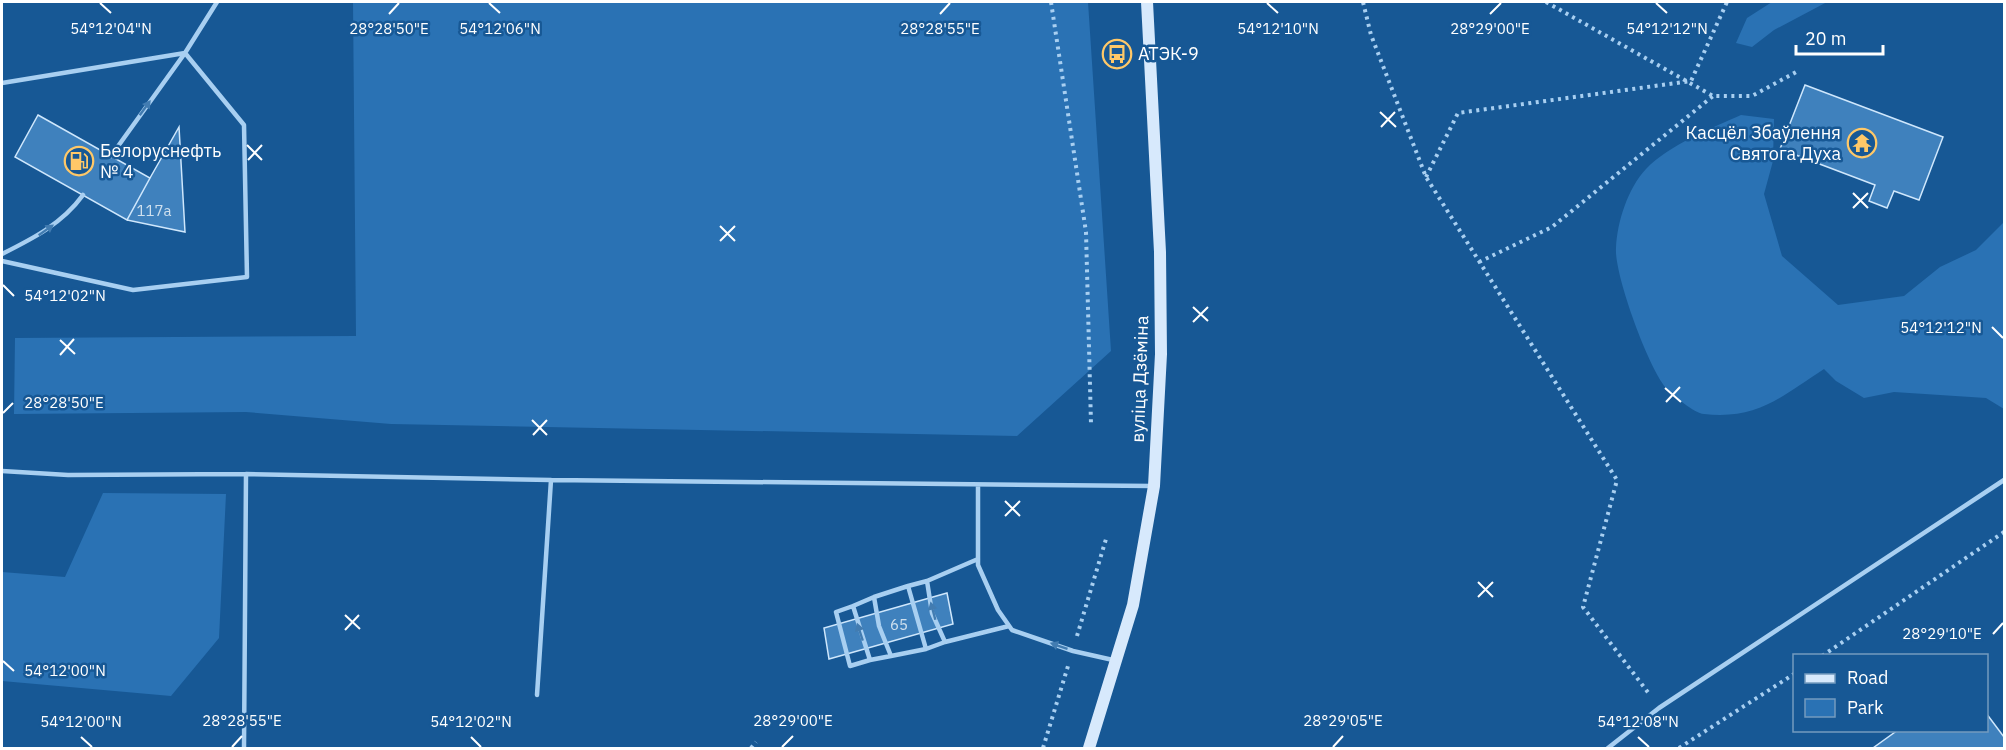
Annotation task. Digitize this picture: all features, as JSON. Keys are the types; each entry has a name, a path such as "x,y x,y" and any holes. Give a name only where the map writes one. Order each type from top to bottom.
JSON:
{"main road":[{"name":"вуліца Дзёміна","path":"1089,748 1133,605 1154,486 1161,354 1160,252 1147,2"}],"lane":[{"path":"111,156 185,53 217,2"},
{"path":"2,83 185,53"},
{"path":"2,261 133,290 247,277 244,125 185,53"},
{"path":"2,255 34,238 71,212 82,195"},
{"path":"2,471 68,475 246,474 551,480 1154,486"},
{"path":"244,748 246,474"},
{"path":"537,695 551,480"},
{"path":"1608,748 1659,708 2004,480"},
{"path":"978,485 978,559 998,610 1012,630 1073,651 1116,660"},
{"path":"978,559 927,580 836,612 850,666 926,650 945,642 1009,626"},
{"path":"927,580 932,613 945,642"},
{"path":"908,586 926,650"},
{"path":"874,597 879,626 891,656"},
{"path":"853,606 870,660"}],"path":[{"path":"1051,2 1086,232 1091,424"},
{"path":"1363,2 1371,35 1426,177 1617,480 1583,607 1659,708"},
{"path":"1546,2 1691,81 1713,96 1752,96 1798,71"},
{"path":"1691,81 1727,2"},
{"path":"1426,177 1458,113 1691,81"},
{"path":"1479,262 1552,227 1713,96"},
{"path":"1825,654 2004,532"},
{"path":"1679,748 1793,675"},
{"path":"751,748 756,742"}],"green space":[{"path":"353,2 1088,2 1111,351 1017,436 391,424 246,412 14,414 15,338 356,336"},
{"path":"1772,2 1827,2 1774,30 1752,47 1736,43 1747,18"},
{"path":"1741,115 1774,119 1773,161 1764,194 1782,256 1838,305 1904,296 1940,267 1976,250 2004,222 2004,409 1986,398 1894,392 1864,398 1836,381 1824,369 1782,397 1755,410 1740,413 1723,415 1700,413 1684,404 1667,389 1642,343 1621,278 1616,248 1621,217 1634,186 1655,160 1691,138"},
{"path":"103,493 226,494 219,638 171,696 2,681 2,572 65,577"}],"building":[{"name":"Касцёл Збаўлення Святога Духа","path":"1805,85 1943,137 1919,200 1894,191 1887,208 1869,201 1875,185 1780,149"},
{"path":"38,115 150,178 127,220 15,157"},
{"path":"179,127 185,232 127,220 150,178"},
{"path":"947,593 953,624 829,659 824,628"},
{"path":"1988,716 2004,737 2004,748 1873,748 1895,732 1988,732"}],"place":[{"name":"АТЭК-9","path":"1117,54"},
{"name":"Касцёл Збаўлення Святога Духа","path":"1862,143"},
{"name":"Белоруснефть № 4","path":"79,161"}]}
